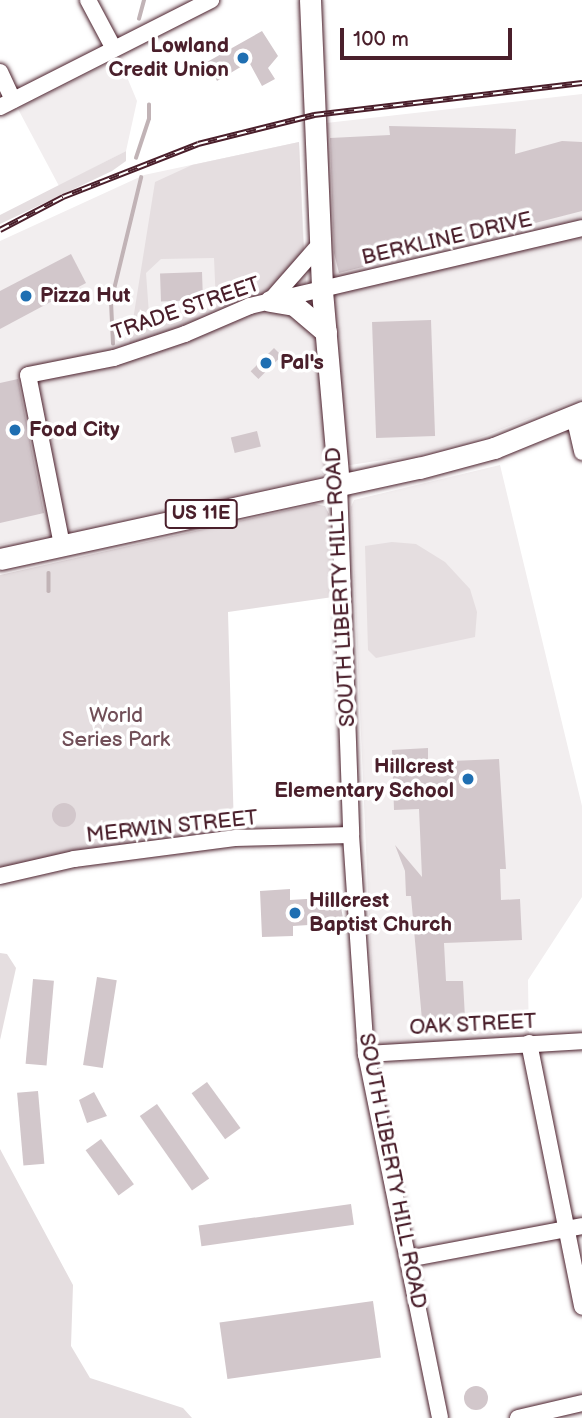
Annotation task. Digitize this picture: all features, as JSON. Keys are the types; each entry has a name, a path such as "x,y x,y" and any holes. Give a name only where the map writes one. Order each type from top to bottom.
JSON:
{"main road":[{"name":"SOUTH LIBERTY HILL ROAD","path":"310,0 322,291 339,484"},
{"path":"270,301 294,305 326,332"},
{"name":"US 11E","path":"0,559 494,448 578,414"}],"street":[{"path":"88,0 114,49"},
{"path":"0,72 7,103 211,0"},
{"name":"BERKLINE DRIVE","path":"322,291 582,228"},
{"path":"270,301 320,244"},
{"name":"TRADE STREET","path":"62,545 28,375 114,358 270,301 322,291"},
{"path":"578,414 582,452"},
{"name":"SOUTH LIBERTY HILL ROAD","path":"339,484 352,835 366,1054 440,1418"},
{"name":"MERWIN STREET","path":"0,876 74,859 235,838 352,835"},
{"name":"OAK STREET","path":"366,1054 582,1041"},
{"path":"529,1043 574,1228 582,1307"},
{"path":"408,1259 574,1228"},
{"path":"518,1418 582,1404"}],"shaded area":[{"path":"119,58 137,101 126,151 59,186 18,109"},
{"path":"582,94 582,398 476,439 416,455 337,467 315,478 0,545 0,241 144,175 299,142 308,324 336,332 329,249 326,123"},
{"name":"Hillcrest Elementary School","path":"500,465 582,806 582,897 528,980 529,1043 375,1053 351,507 354,500"}],"green space":[{"path":"299,142 304,260 269,296 222,308 216,304 214,258 161,259 146,273 149,314 201,318 129,345 155,182 192,165"},
{"path":"126,151 126,161 112,171 0,224 0,215"},
{"name":"World Series Park","path":"315,504 325,506 329,514 333,597 228,612 234,831 0,868 0,575"},
{"path":"392,542 416,544 445,562 470,589 477,612 475,637 376,658 368,650 365,546"},
{"path":"0,953 7,954 16,968 0,1040"},
{"path":"0,1149 73,1285 71,1346 90,1378 183,1408 192,1418 0,1418"}],"building":[{"name":"Lowland Credit Union","path":"262,31 278,56 268,68 275,79 262,86 249,62 217,81 207,62"},
{"path":"389,126 516,129 515,154 562,141 582,142 582,211 339,273 334,253 330,138 390,135"},
{"path":"71,254 86,283 0,329 0,291"},
{"path":"202,272 203,300 161,301 160,273"},
{"path":"431,320 435,436 376,438 372,322"},
{"name":"Pal's","path":"274,348 282,356 258,379 251,371"},
{"name":"Food City","path":"18,379 44,513 0,523 0,383"},
{"path":"257,431 261,447 235,453 231,438"},
{"name":"Hillcrest Elementary School","path":"428,748 428,762 499,759 506,869 500,869 501,900 520,899 522,940 444,943 446,981 463,981 465,1018 422,1020 411,896 406,896 405,871 395,845 422,877 419,809 394,810 392,750"},
{"path":"64,803 72,807 76,815 72,823 64,827 56,823 52,815 56,807"},
{"name":"Hillcrest Baptist Church","path":"290,889 290,900 339,897 343,918 340,923 293,926 293,936 262,937 260,891"},
{"path":"97,977 117,980 103,1068 83,1065"},
{"path":"33,979 54,981 47,1066 26,1064"},
{"path":"207,1082 241,1128 225,1139 192,1093"},
{"path":"38,1091 44,1164 23,1166 17,1093"},
{"path":"94,1092 107,1116 87,1123 79,1100"},
{"path":"157,1104 209,1179 192,1191 140,1116"},
{"path":"101,1139 134,1184 119,1195 86,1150"},
{"path":"351,1204 354,1225 201,1246 198,1225"},
{"path":"373,1301 381,1357 227,1379 220,1323"},
{"path":"476,1386 485,1389 488,1398 485,1407 476,1410 467,1407 464,1398 467,1389"}],"waterway":[{"path":"139,19 144,0"},
{"path":"136,158 149,119 149,105"},
{"path":"113,344 111,302 141,178"},
{"path":"49,573 49,591"}],"railway":[{"path":"0,230 63,197 198,144 314,115 582,83"}],"place":[{"name":"Lowland Credit Union","path":"243,58"},
{"name":"Pizza Hut","path":"26,296"},
{"name":"Pal's","path":"266,363"},
{"name":"Food City","path":"15,430"},
{"name":"Hillcrest Elementary School","path":"468,779"},
{"name":"Hillcrest Baptist Church","path":"295,913"}]}
